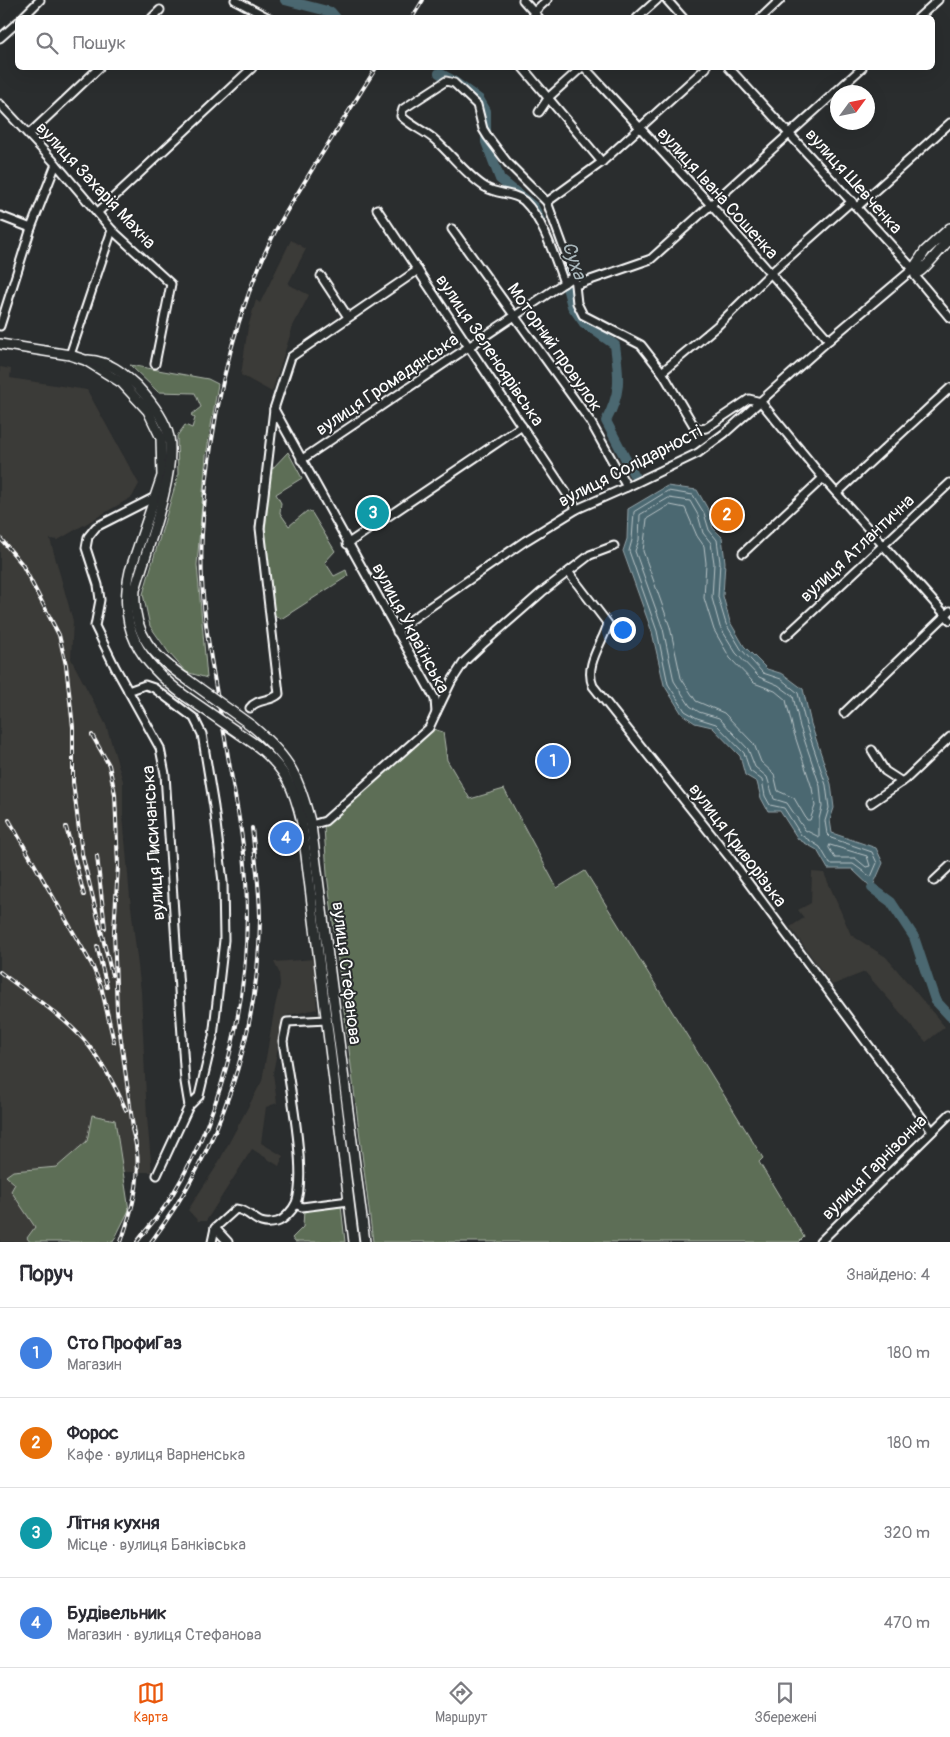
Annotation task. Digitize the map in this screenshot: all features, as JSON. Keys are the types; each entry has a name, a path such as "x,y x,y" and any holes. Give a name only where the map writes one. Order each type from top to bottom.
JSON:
{"main road":[{"name":"вулиця Солідарності","path":"913,269 925,251 950,228"},
{"path":"913,269 919,272 926,268 930,259 950,239"},
{"path":"0,344 70,355 85,360 122,383 148,412 161,438 162,476 153,498"},
{"name":"вулиця Стефанова","path":"85,360 104,361 132,382 155,408 169,437 169,476 135,590 134,606 141,634 148,646 170,668 252,726 271,742 294,770 307,824 365,1242"},
{"name":"вулиця Стефанова","path":"153,498 127,585 126,617 131,635 148,664 185,696 269,755 288,778 307,824 327,1020 354,1242"}],"street":[{"path":"25,15 40,0"},
{"path":"234,0 263,15"},
{"path":"523,0 537,15 547,0"},
{"path":"640,15 656,0"},
{"path":"667,0 680,15"},
{"path":"764,15 780,0"},
{"path":"921,15 938,0"},
{"path":"155,15 160,10"},
{"path":"0,38 15,25"},
{"path":"29,134 97,70"},
{"path":"98,212 250,70"},
{"path":"525,70 550,97 602,162"},
{"path":"539,112 550,97 581,70"},
{"name":"вулиця Івана Сошенка","path":"585,70 710,204 829,340"},
{"path":"547,202 602,162 704,70"},
{"name":"вулиця Шевченка","path":"731,70 790,132 913,269 915,276 950,318"},
{"path":"576,285 651,259 860,70"},
{"path":"564,283 536,214 517,196 487,188 434,139 406,120 401,112 410,103 446,81 454,84 477,105 483,129 488,137 507,162 547,202 576,285 577,303 583,315 641,345 662,372 694,426 700,429 706,428 748,399 761,402 823,478 882,545 949,615 844,712"},
{"name":"вулиця Захарія Махна","path":"0,104 56,164 112,230 171,284 155,364"},
{"path":"662,372 718,326 771,273 950,123"},
{"path":"0,326 31,228 56,164"},
{"path":"49,185 59,178 68,178"},
{"name":"вулиця Зеленоярівська","path":"377,209 577,509"},
{"path":"0,216 31,228"},
{"name":"Моторний провулок","path":"452,229 590,421 628,488"},
{"path":"70,355 112,230"},
{"name":"вулиця Солідарності","path":"397,632 405,624 517,547 577,509 628,488 698,453 761,402 829,340 913,269"},
{"path":"250,708 254,703 276,697 279,694 260,528 274,409 291,357 418,270"},
{"path":"321,276 348,317"},
{"name":"вулиця Громадянська","path":"301,460 515,317 572,276"},
{"path":"837,493 950,388"},
{"name":"вулиця Українська","path":"274,409 347,544 435,699 436,714 429,728 422,735 326,821 307,824"},
{"path":"347,544 522,426"},
{"path":"743,553 823,478"},
{"name":"вулиця Атлантична","path":"786,636 950,483"},
{"name":"вулиця Лисичанська","path":"153,498 96,527 88,537 86,548 98,585 100,600 95,626 160,748 164,774 186,1092 189,1106"},
{"path":"436,714 451,682 464,662 542,592 569,573 590,554 614,546"},
{"name":"вулиця Криворізька","path":"569,573 608,624 592,662 590,680 593,686 730,858 932,1132"},
{"path":"128,691 145,685 154,688 194,718 202,734 214,807 223,882 224,940 213,1037 199,1096 189,1106 157,1175"},
{"path":"870,803 902,782 950,737"},
{"path":"872,750 885,772 902,782"},
{"path":"934,881 950,866"},
{"path":"212,1242 215,1228 236,1209 242,1210 258,1222 278,1222 289,1214 296,1204 300,1168 283,1041 287,1022 327,1020"},
{"name":"вулиця Гарнізонна","path":"820,1242 950,1114"},
{"path":"296,1204 302,1207 349,1201"},
{"path":"215,1228 228,1242"}],"shaded area":[{"path":"291,240 306,249 288,284 309,295 293,326 272,392 241,375 248,327 256,300 260,303"},
{"path":"0,367 11,369 10,378 87,390 139,484 132,497 58,540 50,539 73,621 71,659 106,725 123,781 123,815 141,991 147,1117 152,1172 121,1172 115,1120 57,1167 13,1171 6,1176 15,1184 11,1191 35,1227 27,1238 30,1242 0,1242"},
{"path":"812,872 824,873 851,935 886,957 945,1027 926,1042 865,972 832,985 790,927 804,918 798,910 811,903"},
{"path":"314,959 317,1009 284,1016 273,1073 277,1103 266,1107 261,1143 283,1156 279,1166 252,1149 206,1221 198,1221 188,1210 216,1167 262,1081 280,985 279,972 274,962"}],"green space":[{"path":"130,365 208,379 218,384 206,456 197,565 207,678 186,672 169,653 150,626 143,594 178,476 177,436 185,425 192,428 195,418 191,415 201,407 195,393 158,392"},
{"path":"288,452 302,478 276,494 281,503 280,513 289,526 307,511 312,513 335,551 325,562 334,576 346,570 348,576 281,619 272,615 265,531 271,470"},
{"path":"433,729 443,732 447,760 470,799 504,789 557,888 585,871 763,1158 759,1162 804,1237 799,1242 373,1242 327,874 324,827"},
{"path":"92,1115 115,1120 129,1210 113,1242 30,1242 27,1238 35,1227 11,1191 15,1184 6,1176 13,1171 57,1167 87,1141"},
{"path":"341,1205 345,1242 295,1242 292,1238 303,1227 304,1209"}],"water":[{"path":"667,486 697,490 709,511 713,528 722,537 725,562 723,596 730,622 744,646 767,669 783,674 803,689 811,724 831,784 834,808 830,820 832,833 876,848 883,863 872,888 852,869 828,869 817,850 798,839 780,811 768,811 761,798 757,782 745,775 740,756 712,727 695,723 682,714 664,685 652,632 623,551 627,539 628,509"}],"waterway":[{"name":"Суха","path":"285,0 331,12 334,15"},
{"name":"Суха","path":"439,73 479,99 486,111 486,142 500,179 534,207 540,220"},
{"name":"Суха","path":"563,272 572,306 584,323 615,345 618,384 615,401 606,421 634,475"},
{"name":"Суха","path":"872,888 891,902 914,937 935,1000 950,1016"}],"railway":[{"path":"414,15 423,0"},
{"path":"137,1242 171,1197 191,1161 208,1123 232,1044 245,962 247,921 243,846 212,666 202,587 201,560 205,497 209,459 222,386 242,314 254,278 269,244 290,206 375,70"},
{"path":"0,538 22,564 59,635 66,665 73,727 73,782 82,854 112,975"},
{"path":"92,735 109,765 115,794 118,866 114,931 117,1011 134,1135"},
{"path":"9,820 92,965 101,986 114,1042"},
{"path":"66,827 84,895"},
{"path":"151,1242 197,1169 216,1130 231,1090 243,1048 258,962 260,919 252,828"},
{"path":"97,856 105,928"},
{"path":"97,946 107,987"},
{"path":"0,972 75,1030 97,1056 126,1110"},
{"path":"121,1242 134,1200 138,1172 136,1143 132,1129"}],"place":[{"name":"Літня кухня","path":"373,513"},
{"name":"Форос","path":"727,515"},
{"name":"Сто ПрофиГаз","path":"553,761"},
{"name":"Будівельник","path":"286,838"}]}
